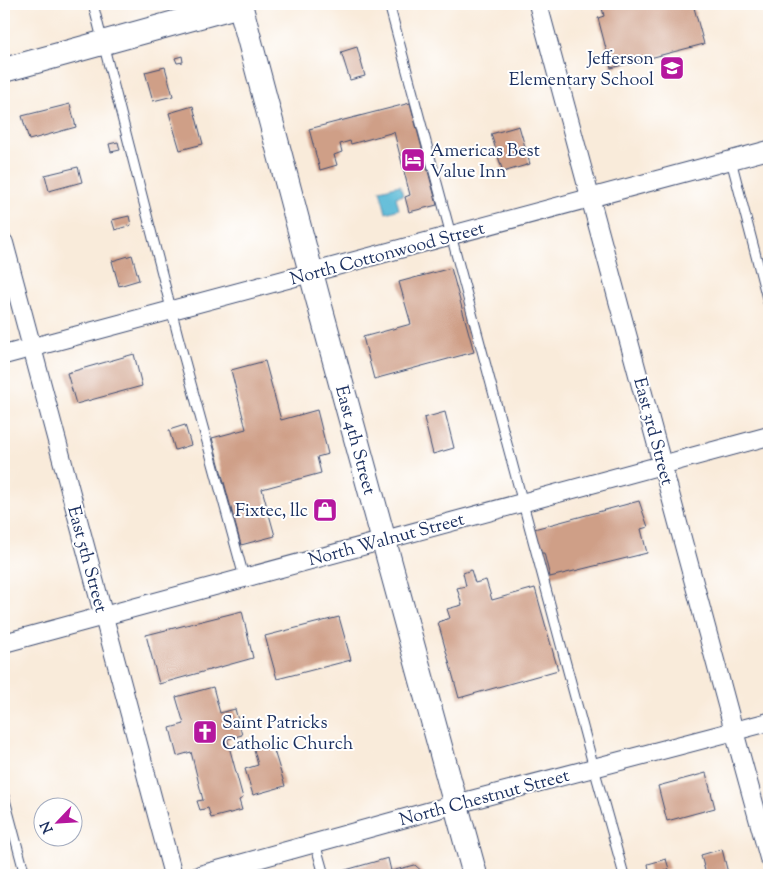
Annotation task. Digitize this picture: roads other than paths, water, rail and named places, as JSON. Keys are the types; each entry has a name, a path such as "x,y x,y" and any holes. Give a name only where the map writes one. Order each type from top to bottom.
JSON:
{"main road":[{"path":"4,70 242,4"},
{"name":"East 4th Street","path":"242,4 311,273 475,875"}],"street":[{"name":"East 3rd Street","path":"538,4 769,858"},
{"name":"North Cottonwood Street","path":"4,355 769,150"},
{"name":"East 5th Street","path":"4,243 173,875"},
{"name":"North Walnut Street","path":"4,643 769,436"},
{"name":"North Chestnut Street","path":"200,875 456,804 769,722"}],"lane":[{"path":"92,4 244,577"},
{"path":"389,4 624,875"},
{"path":"731,160 769,306"},
{"path":"4,796 25,875"},
{"path":"315,843 324,875"}],"water":[{"path":"400,185 403,195 396,197 399,209 386,213 380,190"}],"place":[{"name":"Jefferson Elementary School","path":"672,68"},
{"name":"Americas Best Value Inn","path":"413,160"},
{"name":"Fixtec, llc","path":"325,510"},
{"name":"Saint Patricks Catholic Church","path":"205,732"}]}
